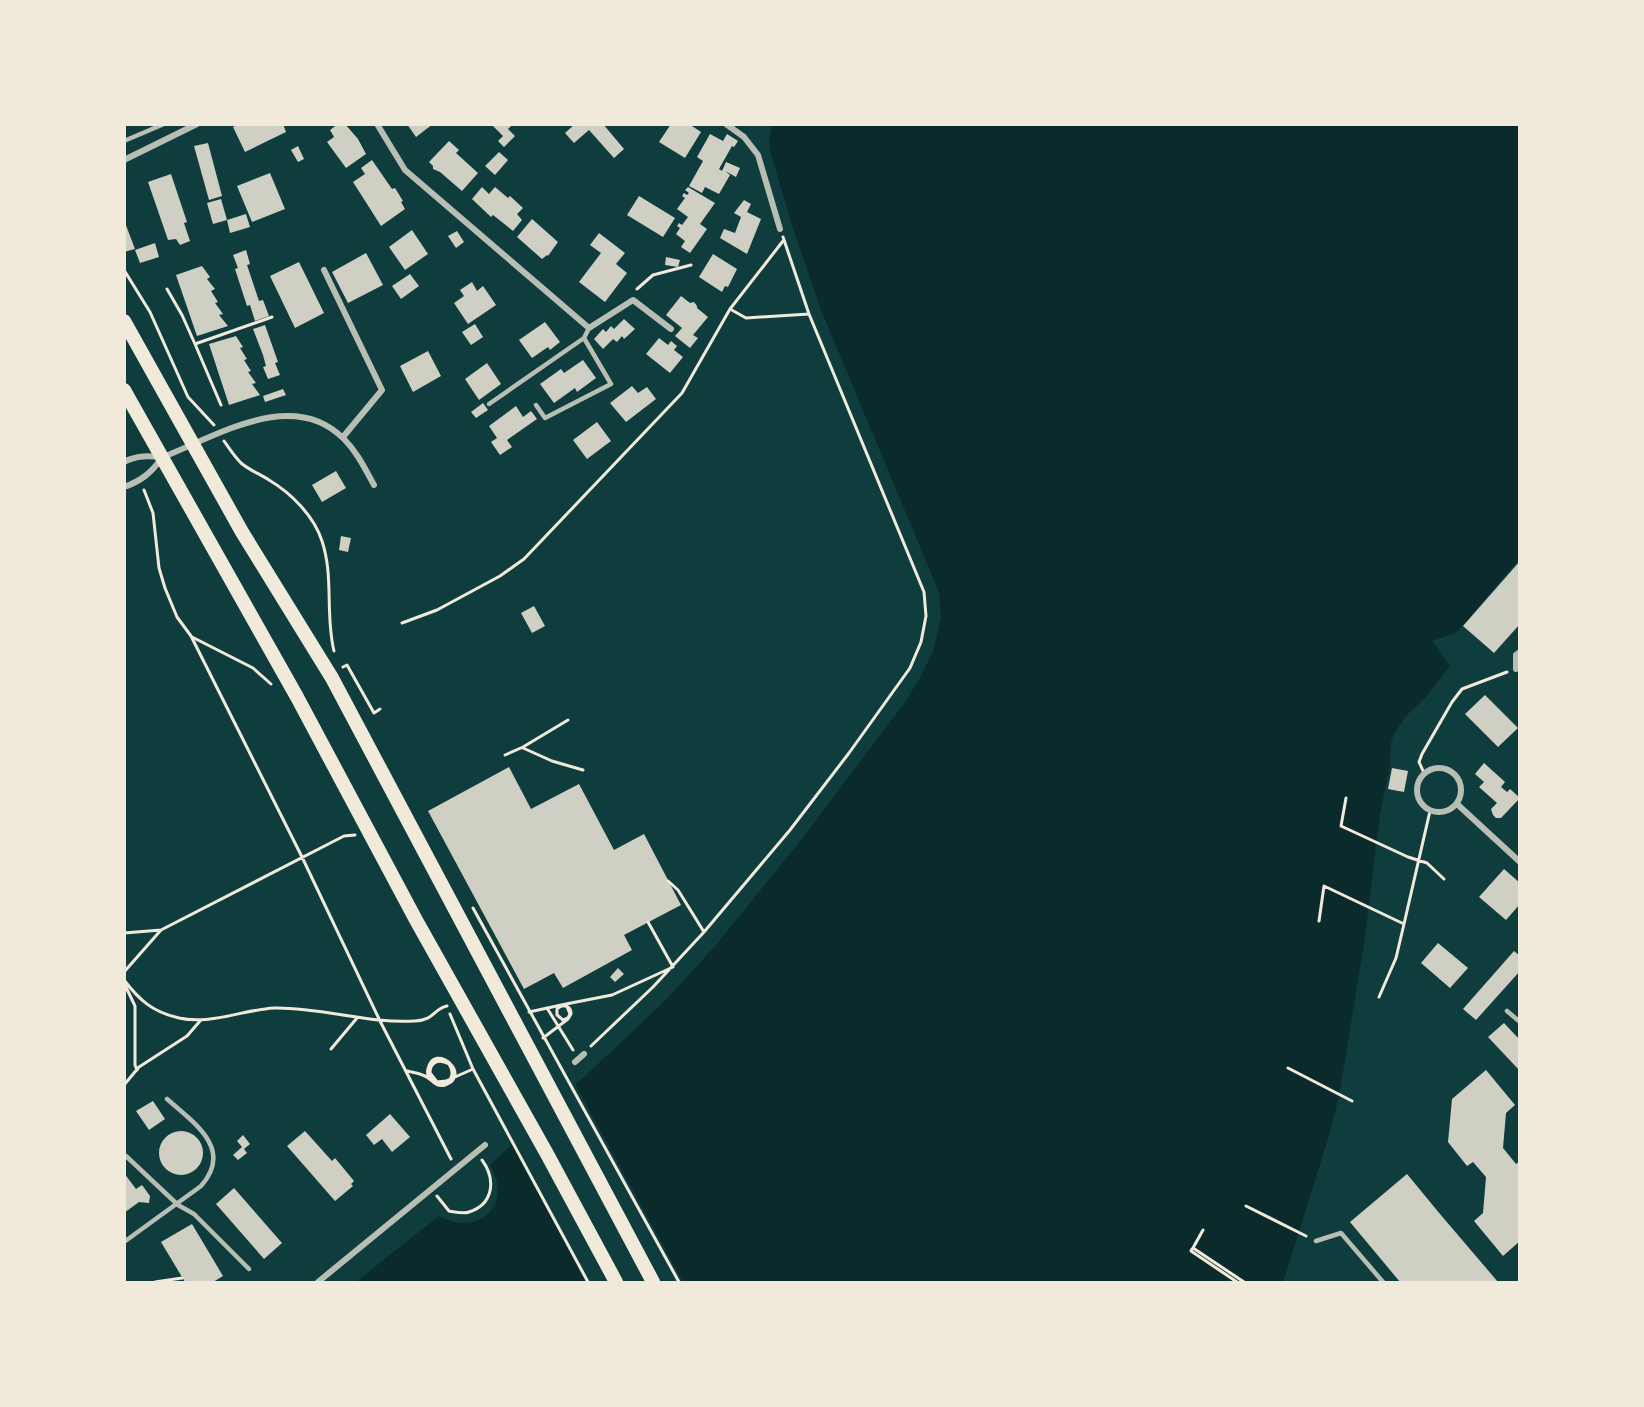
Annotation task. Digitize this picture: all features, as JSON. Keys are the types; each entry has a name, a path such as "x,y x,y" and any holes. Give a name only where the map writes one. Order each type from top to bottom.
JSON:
{"main road":[{"path":"124,321 242,532 332,678 653,1282"},
{"path":"124,390 259,634 297,697 416,920 616,1282"}],"street":[{"path":"124,160 197,124"},
{"path":"377,124 405,170 589,328 633,300 671,329"},
{"path":"726,124 744,137 758,155 780,229"},
{"path":"324,270 382,390 343,437"},
{"path":"124,462 131,458 163,457 253,421 276,415 301,415 320,422 343,437 356,453 374,485"},
{"path":"124,487 141,480 163,457"},
{"path":"1516,669 1516,655 1520,651"},
{"path":"1438,768 1452,771 1461,783 1460,798 1457,804 1444,812 1430,811 1419,801 1417,786 1424,773 1438,768"},
{"path":"1457,804 1520,862"},
{"path":"318,1282 485,1145"}],"lane":[{"path":"124,141 164,124"},
{"path":"489,404 584,338 589,328"},
{"path":"536,405 545,418 611,384 584,338"},
{"path":"1507,1011 1520,1022"},
{"path":"124,1242 178,1205 206,1181 215,1162 212,1146 204,1133 167,1099"},
{"path":"126,1156 178,1205 194,1214 249,1269"},
{"path":"1316,1241 1341,1233 1383,1282"}],"path":[{"path":"673,967 612,995 547,1008 579,1058 673,967 790,830 849,753 910,668 921,642 926,616 924,592 809,314 780,229"},
{"path":"402,623 447,604 500,576 524,559 670,408 682,393 730,309 784,240"},
{"path":"633,300 637,288 654,275 691,265"},
{"path":"124,270 150,312 188,397 209,418 242,464 282,489 308,515 316,527 326,555 329,572 330,623 334,650 344,669 347,665 374,713 380,709"},
{"path":"167,289 195,344 221,405"},
{"path":"730,309 746,318 809,314"},
{"path":"195,344 272,317"},
{"path":"141,480 153,513 156,548 165,588 177,617 190,636 302,857 380,1021 457,1170"},
{"path":"190,636 253,668 274,687"},
{"path":"1424,773 1419,762 1422,754 1462,689 1516,669"},
{"path":"505,755 568,720"},
{"path":"523,747 552,761 583,770"},
{"path":"1346,798 1341,826 1426,863 1444,879"},
{"path":"1379,997 1396,958 1430,811"},
{"path":"352,829 357,839"},
{"path":"124,972 161,930 302,857"},
{"path":"669,881 678,890 704,932"},
{"path":"1319,921 1324,886 1404,924"},
{"path":"648,922 673,967"},
{"path":"124,933 161,930"},
{"path":"124,982 138,998 156,1010 200,1021 255,1009 278,1008 380,1021 416,1021 431,1018 440,1008 454,1005"},
{"path":"124,982 135,1006 135,1065 137,1070"},
{"path":"443,999 473,1069 588,1282"},
{"path":"525,1004 678,1282"},
{"path":"543,1038 570,1017 571,1011 565,1005 559,1007 556,1012 563,1020 568,1018 570,1014 566,1004"},
{"path":"331,1049 357,1018"},
{"path":"124,1085 137,1070 158,1053 187,1036 200,1021"},
{"path":"407,1071 428,1077 433,1083 441,1086 447,1084 451,1081 454,1077 455,1073 452,1064 446,1059 441,1059 434,1060 430,1065 428,1070 428,1074 430,1079 436,1084 447,1083 450,1081 453,1077 454,1072 449,1062 441,1059 434,1061 431,1065 428,1073 432,1079 437,1083 446,1082 449,1080 452,1077 453,1073 449,1064 440,1060 430,1069 430,1074 437,1082 446,1081 455,1077 473,1069"},
{"path":"1288,1068 1352,1101"},
{"path":"432,1190 449,1211 468,1213 481,1205 489,1194 493,1180 488,1168 476,1153"},
{"path":"1246,1206 1316,1241"},
{"path":"1203,1230 1191,1251 1237,1282"},
{"path":"1193,1248 1244,1282"},
{"path":"155,1282 182,1278"}],"water":[{"path":"772,125 1519,125 1519,559 1457,632 1432,641 1450,666 1394,733 1380,814 1365,937 1339,1097 1283,1282 356,1282 439,1216 453,1222 467,1223 479,1220 488,1214 495,1205 498,1193 490,1165 664,1002 716,945 801,840 903,705 934,649 941,618 939,592 821,310 771,154 769,141"}],"pier":[{"path":"574,1082 683,1282 586,1282 512,1141"}],"building":[{"path":"239,124 283,124 286,132 245,152 233,127"},
{"path":"338,124 345,124 358,139 366,154 346,168 327,142 334,137 330,130"},
{"path":"407,124 433,124 416,137"},
{"path":"491,124 513,124 508,129 515,136 504,147 498,141 503,136"},
{"path":"575,124 603,124 624,149 614,158 589,130 574,143 565,133"},
{"path":"671,124 689,124 701,132 685,158 659,142"},
{"path":"710,134 723,141 727,134 738,141 734,147 732,146 719,169 722,171 726,162 740,168 736,177 725,171 730,175 719,194 705,187 702,193 689,186 703,161 697,157"},
{"path":"449,141 459,150 456,153 478,173 462,191 440,172 433,169 429,162"},
{"path":"208,143 222,196 209,200 194,146"},
{"path":"298,146 304,159 298,162 291,150"},
{"path":"499,152 508,160 495,175 485,166"},
{"path":"372,160 392,189 395,188 405,209 381,226 353,182 365,174 361,168"},
{"path":"270,173 285,209 252,222 237,186"},
{"path":"171,174 187,222 184,223 190,241 180,245 176,239 168,240 148,182"},
{"path":"482,187 489,194 495,187 508,198 510,196 523,208 517,214 522,220 513,231 493,215 491,217 472,199"},
{"path":"688,187 715,203 700,224 707,229 690,253 681,247 685,241 676,234 680,228 677,226 679,223 682,225 688,217 677,209 685,198 682,196 684,193 687,195 689,193 685,190"},
{"path":"639,196 675,218 663,237 627,215"},
{"path":"221,199 227,220 213,224 207,203"},
{"path":"744,200 751,204 747,212 761,219 747,254 720,238 724,229 735,233 741,217 734,213"},
{"path":"246,214 250,227 230,233 227,220"},
{"path":"532,219 558,242 548,256 542,259 517,237"},
{"path":"124,220 135,249 124,252"},
{"path":"412,230 428,254 405,270 389,247"},
{"path":"457,231 464,242 456,248 448,236"},
{"path":"599,233 625,253 616,264 627,273 605,302 579,282 601,253 590,245"},
{"path":"155,243 159,257 140,263 135,250"},
{"path":"246,250 250,264 247,265 259,301 263,300 269,316 255,321 250,305 247,306 233,255"},
{"path":"366,253 383,285 348,303 332,272"},
{"path":"713,254 737,269 728,287 725,286 722,292 699,277"},
{"path":"666,257 680,260 678,267 665,265"},
{"path":"299,262 324,313 295,328 270,276"},
{"path":"202,266 210,277 207,279 215,289 211,291 218,302 215,303 223,314 219,315 228,326 197,336 176,275"},
{"path":"410,274 419,286 401,299 392,286"},
{"path":"472,282 477,291 483,286 496,305 468,324 454,303 464,296 460,290"},
{"path":"681,296 690,303 694,302 697,308 708,317 693,335 698,338 690,348 675,336 682,328 666,315"},
{"path":"624,319 635,329 624,339 622,336 617,342 613,339 603,349 594,339 603,329 606,332 611,326 614,329"},
{"path":"545,322 560,342 550,350 548,347 532,358 519,340"},
{"path":"475,324 483,337 471,345 462,332"},
{"path":"265,325 278,362 275,363 280,375 268,379 263,367 266,366 263,355 253,329"},
{"path":"236,336 247,359 244,360 251,371 248,372 256,383 252,384 260,395 229,405 209,344"},
{"path":"659,338 668,345 671,341 677,346 674,350 683,357 670,373 646,354"},
{"path":"428,351 441,376 413,392 400,366"},
{"path":"583,360 596,378 577,392 575,388 554,403 540,384 561,369 564,373"},
{"path":"487,363 501,384 479,400 465,379"},
{"path":"632,386 638,393 647,387 656,399 626,422 610,403"},
{"path":"283,389 286,395 265,402 263,396"},
{"path":"483,403 488,410 476,418 471,412"},
{"path":"516,406 523,417 531,411 537,419 507,440 512,447 500,455 491,442 497,438 489,426"},
{"path":"597,422 611,441 587,459 573,440"},
{"path":"336,471 346,488 322,502 312,485"},
{"path":"341,536 351,538 348,552 339,550"},
{"path":"1520,561 1520,624 1494,653 1463,626"},
{"path":"534,606 545,626 532,633 521,613"},
{"path":"1485,695 1518,728 1498,747 1465,714"},
{"path":"1484,763 1505,782 1501,787 1507,792 1510,789 1520,798 1501,818 1496,818 1491,809 1497,803 1479,787 1484,782 1475,774"},
{"path":"509,767 531,809 579,784 614,850 644,834 681,905 624,935 632,950 563,988 554,973 524,989 428,811"},
{"path":"1392,768 1408,771 1404,792 1388,789"},
{"path":"1504,869 1520,883 1520,904 1506,920 1479,897"},
{"path":"1438,943 1468,968 1450,988 1421,963"},
{"path":"1514,951 1520,956 1520,971 1476,1020 1463,1009"},
{"path":"618,968 624,974 615,982 610,977"},
{"path":"1504,1023 1520,1040 1520,1071 1488,1037"},
{"path":"1486,1070 1515,1105 1506,1113 1503,1148 1516,1164 1520,1161 1520,1241 1503,1256 1474,1221 1483,1213 1486,1177 1473,1162 1467,1166 1448,1142 1452,1099"},
{"path":"153,1101 165,1119 149,1130 136,1111"},
{"path":"390,1114 410,1137 392,1152 382,1139 374,1145 366,1135"},
{"path":"181,1131 196,1138 203,1153 196,1168 181,1175 166,1168 159,1153 166,1138"},
{"path":"305,1131 332,1161 335,1158 354,1181 351,1184 353,1186 335,1201 287,1146"},
{"path":"243,1135 250,1144 244,1149 247,1153 238,1160 233,1155 242,1147 237,1141"},
{"path":"124,1173 136,1189 142,1185 150,1196 149,1203 139,1202 124,1213"},
{"path":"1407,1174 1498,1282 1400,1282 1350,1222"},
{"path":"234,1188 282,1243 264,1259 216,1204"},
{"path":"192,1224 223,1276 213,1282 185,1282 161,1242"}]}
